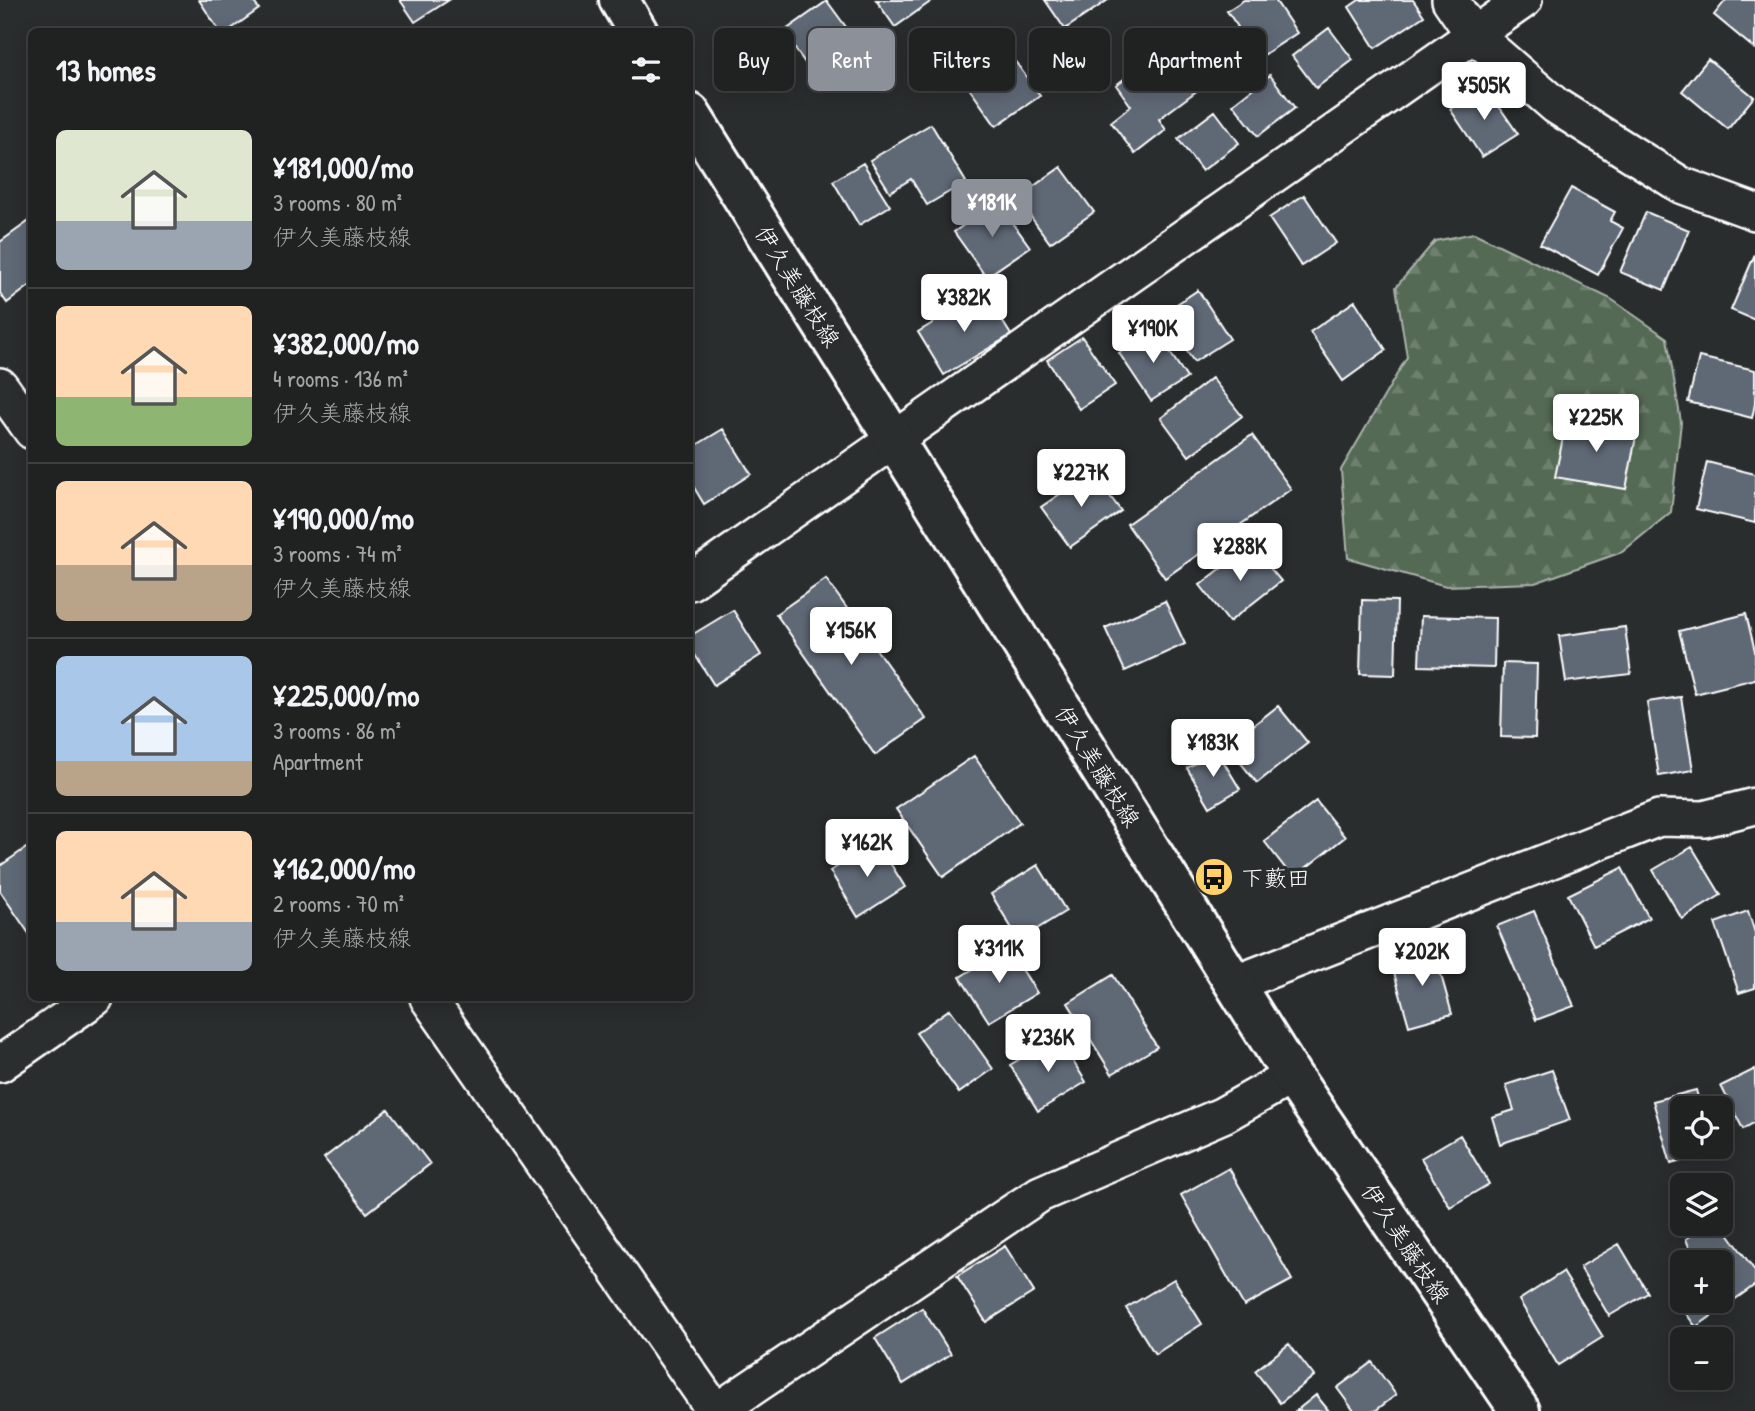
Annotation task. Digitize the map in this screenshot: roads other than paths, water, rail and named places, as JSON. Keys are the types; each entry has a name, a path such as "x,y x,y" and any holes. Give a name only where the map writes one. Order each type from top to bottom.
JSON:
{"main road":[{"path":"619,0 636,28"},
{"name":"伊久美藤枝線","path":"693,118 1292,1076 1520,1411"}],"street":[{"path":"1450,0 1474,35 1556,106 1681,185 1755,212"},
{"path":"693,580 1524,0"},
{"path":"0,386 28,425"},
{"path":"1234,984 1659,818 1704,819 1755,806"},
{"path":"0,1064 91,1001"},
{"path":"431,1001 716,1411 1040,1194 1223,1115 1292,1076"}],"place":[{"name":"下藪田","path":"1214,877"}]}
